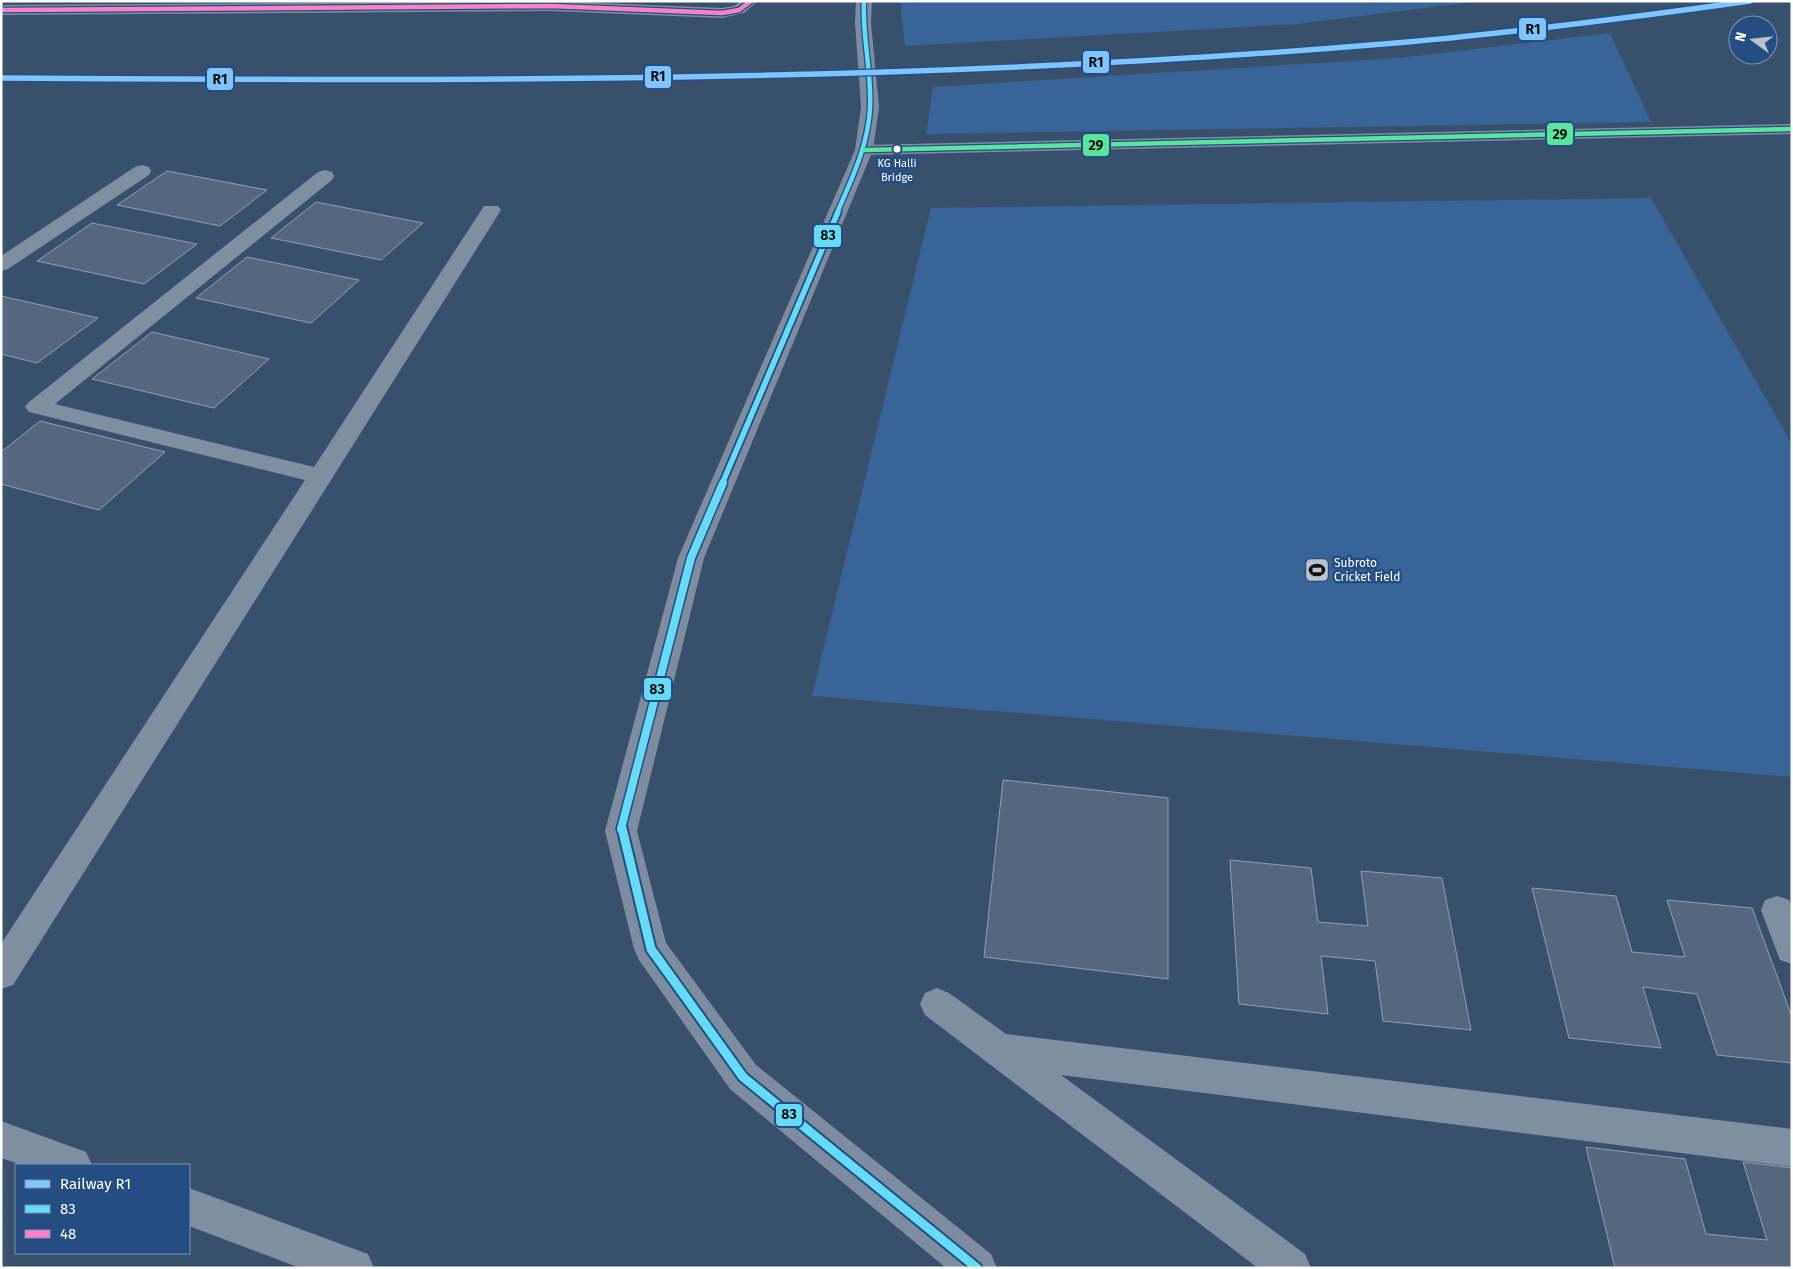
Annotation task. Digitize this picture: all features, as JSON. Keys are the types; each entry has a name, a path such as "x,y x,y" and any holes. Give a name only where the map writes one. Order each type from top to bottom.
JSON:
{"main road":[{"path":"864,1 863,23 870,107 864,150 691,558 621,831 651,950 744,1077 977,1268"}],"street":[{"path":"1,10 554,4 722,13 740,10 751,1"},
{"path":"864,150 1792,129"},
{"path":"1,265 142,171"},
{"path":"320,476 37,407 325,176"},
{"path":"1,974 491,210"},
{"path":"1777,910 1792,949"},
{"path":"937,1004 1291,1268"},
{"path":"997,1050 1792,1148"},
{"path":"1,1139 70,1164"},
{"path":"190,1208 354,1268"}],"shaded area":[{"path":"900,1 1481,1 1297,24 905,46"},
{"path":"1610,33 1651,122 926,134 933,87 1399,58"},
{"name":"Subroto Cricket Field","path":"1651,198 1792,444 1792,777 812,696 931,208"}],"building":[{"path":"167,171 267,190 220,226 117,205"},
{"path":"316,202 423,223 381,260 271,238"},
{"path":"92,223 197,244 144,284 37,261"},
{"path":"247,257 359,280 311,323 196,298"},
{"path":"1,296 98,318 37,363 1,354"},
{"path":"152,332 269,359 214,408 92,379"},
{"path":"40,421 165,452 99,510 1,484 1,452"},
{"path":"1003,780 1168,798 1168,979 984,957"},
{"path":"1230,860 1311,868 1318,922 1368,926 1361,871 1442,878 1471,1030 1383,1021 1375,961 1321,956 1328,1014 1239,1004"},
{"path":"1532,888 1616,896 1632,952 1685,957 1667,900 1752,908 1792,1017 1792,1063 1717,1055 1697,994 1643,987 1661,1048 1569,1038"},
{"path":"1586,1147 1685,1159 1706,1234 1767,1240 1743,1162 1792,1168 1792,1268 1615,1268"}],"rail line":[{"name":"R1","path":"1,78 500,79 832,73 998,67 1164,59 1383,44 1541,28 1750,1"}],"transit line":[{"name":"48","path":"1,10 551,6 722,13 739,10 751,1"},
{"name":"83","path":"864,1 863,23 870,107 864,150 691,558 621,831 651,949 743,1077 977,1268"},
{"name":"29","path":"864,150 1792,129"}],"place":[{"name":"KG Halli Bridge","path":"897,149"},
{"name":"Subroto Cricket Field","path":"1317,570"}]}
